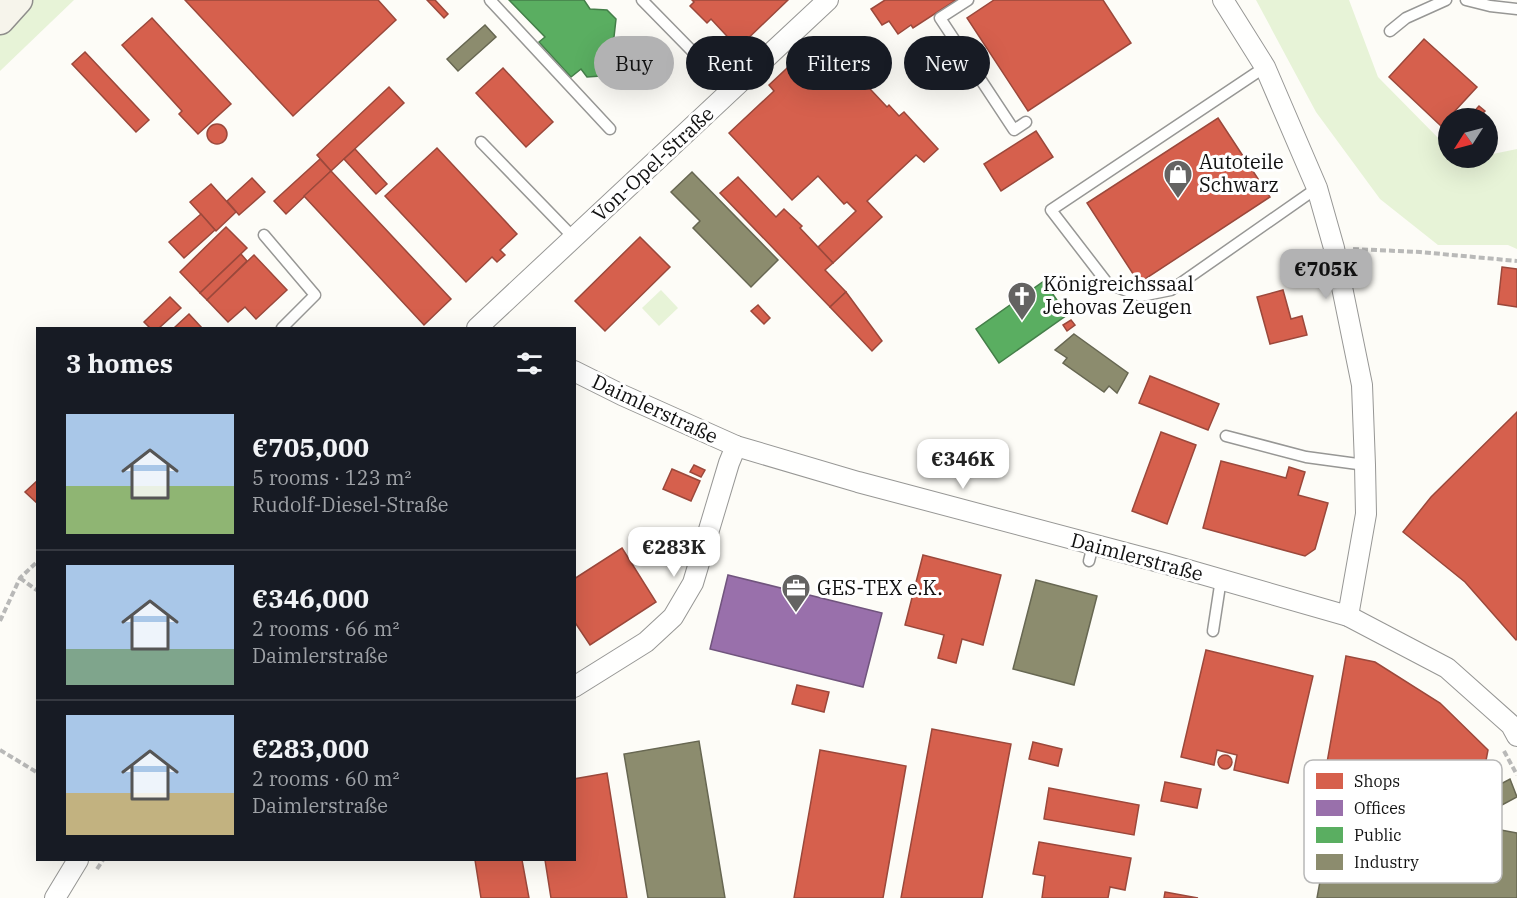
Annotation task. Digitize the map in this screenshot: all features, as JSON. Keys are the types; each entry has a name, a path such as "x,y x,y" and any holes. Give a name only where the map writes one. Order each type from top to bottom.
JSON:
{"main road":[{"path":"0,20 18,0"}],"street":[{"name":"Von-Opel-Straße","path":"488,325 574,238 828,0"},
{"path":"1223,0 1265,67 1317,188 1334,248 1362,385 1366,514 1348,616"},
{"name":"Daimlerstraße","path":"576,372 736,446 1091,553 1221,579 1348,616 1447,668 1515,726"},
{"name":"Daimlerstraße","path":"576,686 646,642 673,617 693,583 736,446"},
{"path":"55,898 77,861"}],"lane":[{"path":"489,0 610,129"},
{"path":"642,0 686,45"},
{"path":"968,0 940,18 1014,130 1026,122"},
{"path":"1390,32 1406,18 1446,0"},
{"path":"1466,0 1517,9"},
{"path":"1265,67 1051,210 1108,284 1141,296 1171,290 1317,188"},
{"path":"481,142 574,238"},
{"path":"264,235 315,295 283,327"},
{"path":"1226,436 1306,457 1365,465"},
{"path":"1213,631 1221,579"}],"path":[{"path":"1334,248 1420,252 1517,261"},
{"path":"0,621 20,578 36,563"},
{"path":"20,578 36,590"},
{"path":"1497,743 1504,750 1517,775"},
{"path":"0,750 36,772"}],"green space":[{"path":"33,0 74,0 0,71 0,34"},
{"path":"1256,0 1349,0 1378,77 1438,138 1438,168 1498,168 1498,153 1517,149 1517,249 1508,245 1438,245 1380,199 1316,112"},
{"path":"661,290 678,308 659,326 642,308"}],"building: Shops":[{"path":"185,0 378,0 396,20 293,116"},
{"path":"427,0 435,0 448,14 444,18"},
{"path":"692,0 788,0 750,36 727,36 711,19 707,23 690,6 694,2"},
{"path":"885,0 956,0 913,28 911,25 898,34 889,21 882,25 871,9"},
{"path":"994,0 1103,0 1131,43 1028,111 990,53 990,36 979,36 967,18"},
{"path":"152,18 231,104 198,134 179,114 182,111 122,45"},
{"path":"1424,39 1477,87 1458,108 1438,108 1438,123 1389,77"},
{"path":"85,52 149,120 136,132 72,64"},
{"path":"503,68 553,122 526,147 476,93"},
{"path":"786,69 786,90 871,90 899,116 904,112 938,149 924,162 916,155 867,201 882,217 833,263 818,247 856,211 847,202 844,204 818,176 792,200 729,133 774,91 774,80"},
{"path":"389,87 404,103 331,171 317,155"},
{"name":"Autoteile Schwarz","path":"1218,118 1270,197 1139,283 1087,203"},
{"path":"217,124 224,127 227,134 224,141 217,144 210,141 207,134 210,127"},
{"path":"1036,131 1053,157 1001,191 984,164"},
{"path":"437,148 517,234 500,250 505,255 497,262 492,257 466,282 385,196"},
{"path":"355,149 387,184 376,194 344,159"},
{"path":"320,159 331,171 286,214 274,201"},
{"path":"331,171 451,299 424,325 304,196"},
{"path":"738,177 776,217 784,209 802,226 800,228 833,263 825,270 846,292 830,307 720,193"},
{"path":"252,178 265,192 239,215 227,201"},
{"path":"211,184 236,212 216,231 190,202"},
{"path":"201,214 215,230 184,258 169,242"},
{"path":"226,227 247,248 200,293 180,272"},
{"path":"640,237 670,267 605,331 575,301"},
{"path":"241,254 247,261 207,300 200,293"},
{"path":"254,255 287,290 256,319 245,307 228,322 207,300"},
{"path":"1502,267 1517,269 1517,307 1498,304"},
{"path":"1283,290 1291,319 1302,316 1307,335 1270,344 1257,297"},
{"path":"846,292 882,341 872,351 830,307"},
{"path":"170,297 181,308 160,327 149,327 144,322"},
{"path":"758,305 770,318 764,324 751,311"},
{"path":"189,314 201,327 175,327"},
{"path":"1071,320 1075,325 1067,331 1063,325"},
{"path":"1150,376 1219,404 1208,430 1139,403"},
{"path":"1517,412 1516,640 1465,582 1403,532 1431,497"},
{"path":"1161,432 1196,445 1167,524 1132,511"},
{"path":"1221,461 1286,478 1289,467 1305,472 1298,495 1328,503 1315,549 1305,556 1203,528"},
{"path":"694,465 705,470 701,477 690,472"},
{"path":"672,469 700,481 691,501 663,489"},
{"path":"36,482 36,502 25,492"},
{"path":"622,548 656,602 590,645 576,624 576,578"},
{"path":"923,555 1001,575 983,645 962,639 956,663 938,658 944,635 905,625"},
{"path":"1206,650 1313,676 1288,783 1234,770 1237,755 1217,750 1214,765 1181,757"},
{"path":"1346,656 1375,662 1440,703 1488,750 1486,760 1327,760"},
{"path":"797,685 829,692 824,712 792,704"},
{"path":"932,729 1011,744 982,898 901,898"},
{"path":"1033,742 1062,749 1058,766 1029,759"},
{"path":"820,750 906,766 883,898 794,898"},
{"path":"1222,755 1228,755 1232,762 1228,769 1222,769 1218,765 1218,759"},
{"path":"607,773 627,898 551,898 545,861 576,861 576,779"},
{"path":"1165,782 1201,789 1197,808 1161,801"},
{"path":"1049,788 1139,805 1134,835 1044,819"},
{"path":"1039,842 1131,858 1125,890 1110,887 1108,898 1042,898 1045,876 1033,874"},
{"path":"475,861 522,861 529,898 481,898"},
{"path":"1165,892 1198,898 1164,898"}],"building: Offices":[{"path":"728,575 882,613 863,687 710,649"}],"building: Public":[{"path":"509,0 584,0 590,9 607,10 616,19 614,36 594,36 594,76 587,77 581,69 571,77 539,42 545,37"},
{"name":"Königreichssaal Jehovas Zeugen","path":"1044,281 1067,315 999,363 976,329"}],"building: Industry":[{"path":"485,25 496,37 458,71 447,59"},
{"path":"692,172 778,260 751,287 693,228 700,221 671,192"},
{"path":"1074,334 1128,373 1117,393 1109,386 1104,392 1063,363 1067,358 1055,350"},
{"path":"1036,580 1097,596 1074,685 1013,669"},
{"path":"699,741 725,898 648,898 624,754"},
{"path":"1510,779 1517,797 1502,805 1502,783"},
{"path":"1502,830 1517,833 1517,898 1317,898 1320,883 1502,883"}],"place":[{"name":"Autoteile Schwarz","path":"1178,200"},
{"name":"Königreichssaal Jehovas Zeugen","path":"1022,322"},
{"name":"GES-TEX e.K.","path":"796,614"}]}
